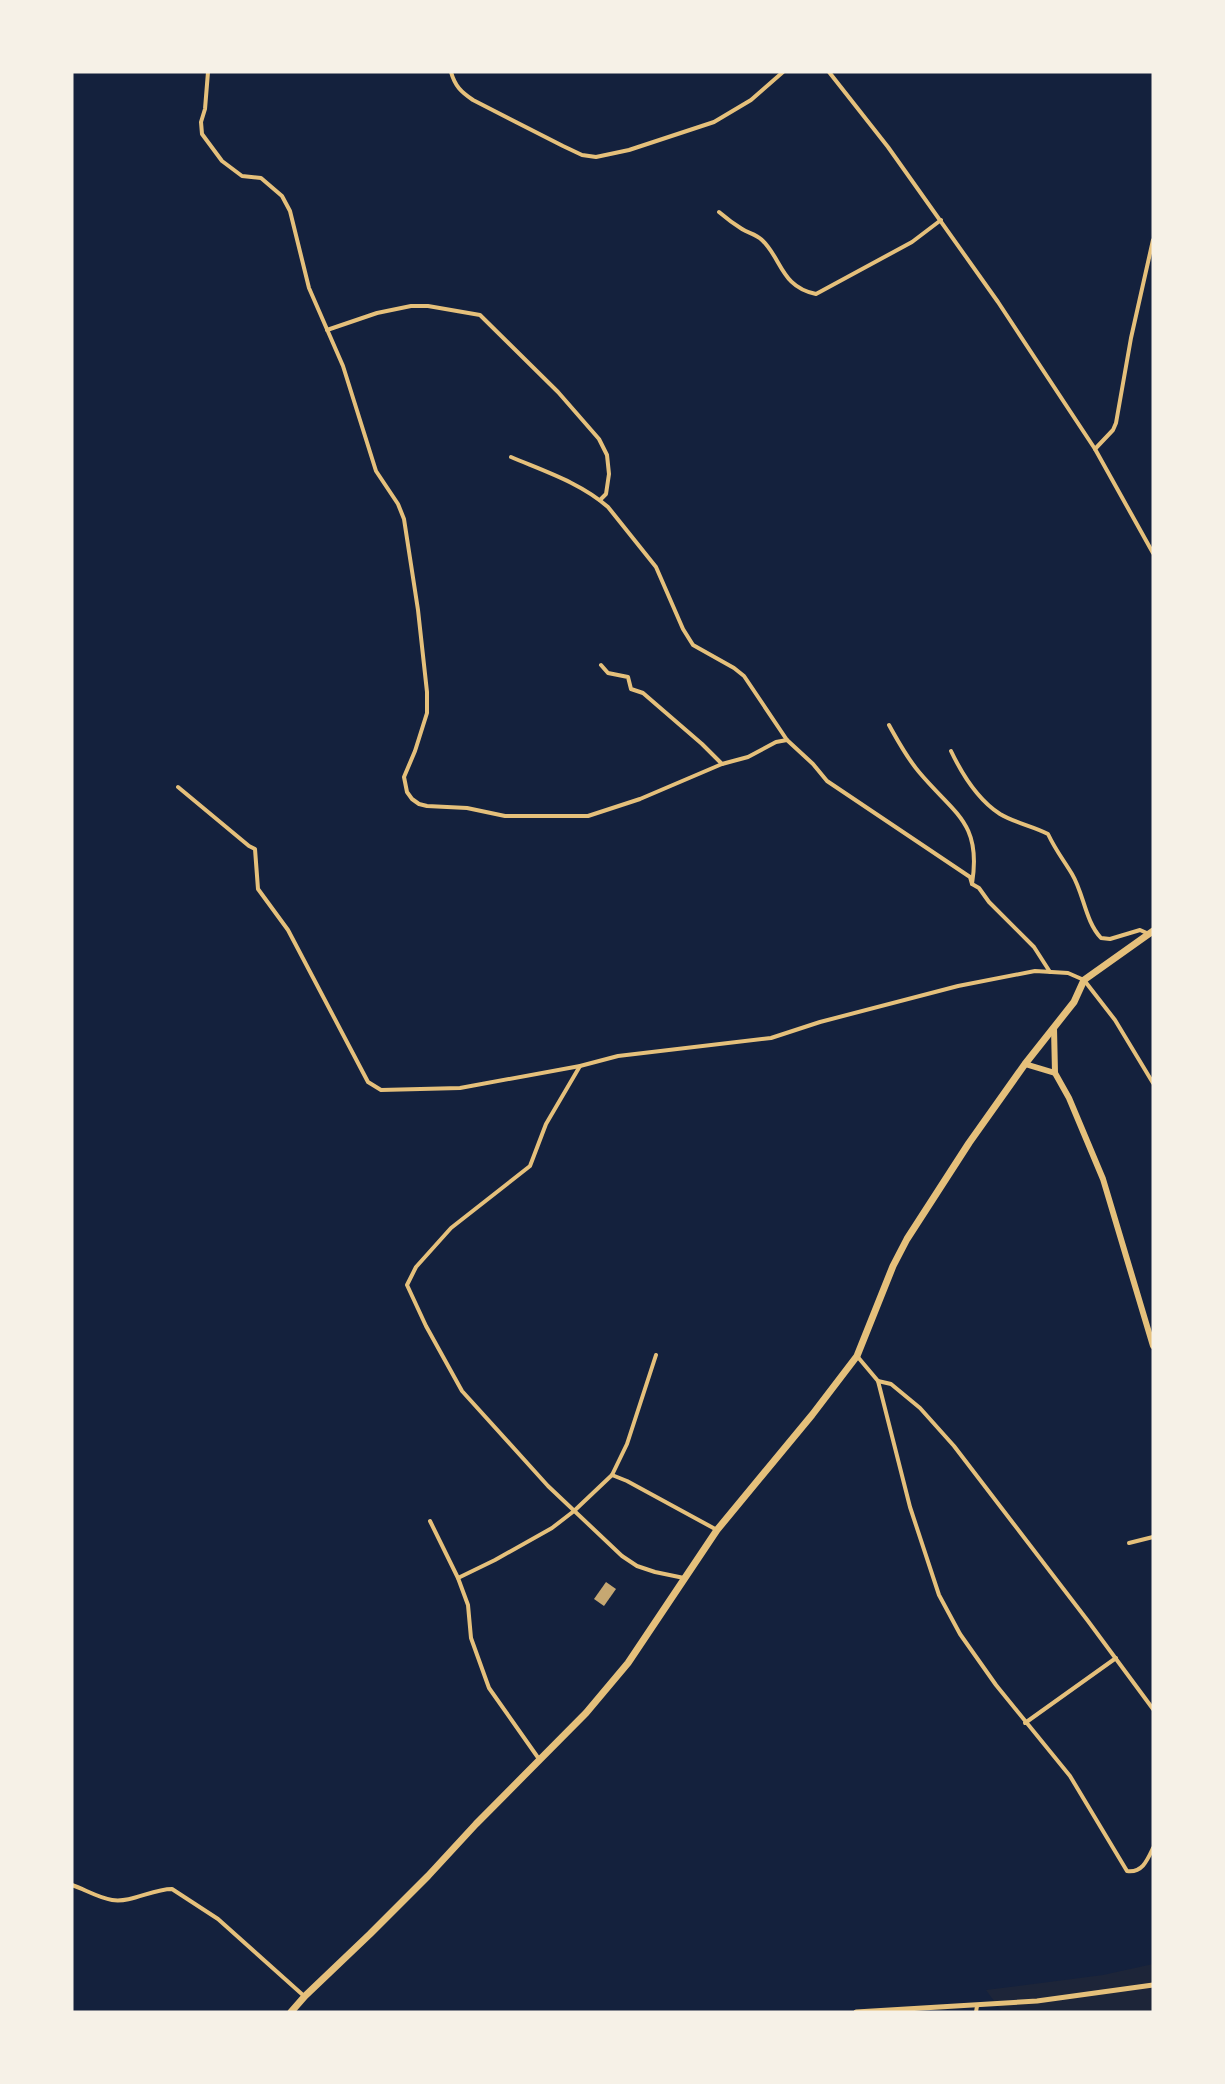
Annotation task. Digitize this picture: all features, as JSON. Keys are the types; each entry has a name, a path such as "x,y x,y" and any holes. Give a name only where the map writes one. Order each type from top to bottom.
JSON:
{"highway":[{"path":"291,2012 304,1996 379,1926 586,1713 628,1663 717,1530 857,1356 893,1266 907,1239 969,1143 1025,1064 1074,1002 1084,980 1151,932"}],"main road":[{"path":"1054,1028 1055,1073 1070,1098 1103,1179 1153,1346"},
{"path":"1025,1064 1055,1073"}],"street":[{"path":"208,72 205,109 201,122 202,134 222,161 242,176 261,178 282,196 293,220 309,288 343,366 376,471 398,504 404,519 424,656 427,704 415,751 405,772 405,786 409,796 419,804 426,806 467,808 505,816 588,816 640,799 722,764 748,757 776,742 787,740"},
{"path":"451,72 455,84 473,100 573,150 596,157 629,150 714,122 736,111 783,72"},
{"path":"829,72 941,220 984,282 1095,448 1153,553"},
{"path":"719,212 741,229 760,237 787,277 804,291 816,294 912,242 941,220"},
{"path":"1095,448 1113,430 1116,423 1131,338 1153,240"},
{"path":"327,330 353,320 411,306 428,306 480,315 558,393 599,439 607,455 609,474 606,494 600,500"},
{"path":"511,457 553,474 600,500 624,524 657,567 683,629 693,645 744,676 787,740 813,764 827,781 970,877 972,884 979,888 988,902 1034,947 1050,973"},
{"path":"601,665 609,673 628,677 631,689 643,693 722,764"},
{"path":"889,725 916,770 958,813 967,826 974,848 975,867 972,884"},
{"path":"951,751 962,772 991,807 1000,814 1048,834 1057,854 1073,876 1092,924 1101,938 1110,939 1140,930 1151,932"},
{"path":"178,787 255,849 258,889 288,930 369,1082 381,1090 460,1088 580,1066 618,1056 771,1038 820,1022 958,986 1035,971 1068,973 1084,980 1115,1020 1153,1083"},
{"path":"580,1066 546,1124 530,1166 451,1228 416,1267 407,1285 426,1326 462,1391 574,1511 622,1556 637,1566 671,1577 684,1578"},
{"path":"458,1578 537,1538 574,1511 612,1475 627,1444 656,1355"},
{"path":"857,1356 878,1381 910,1507 939,1596 960,1634 1025,1724 1070,1776 1127,1871 1131,1872 1143,1867 1153,1848"},
{"path":"878,1381 891,1384 920,1408 954,1446 1153,1709"},
{"path":"612,1475 717,1530"},
{"path":"430,1521 458,1578 468,1605 471,1638 489,1688 539,1760"},
{"path":"1129,1543 1153,1537"},
{"path":"1025,1724 1116,1658"},
{"path":"72,1885 112,1900 172,1889 218,1919 304,1996"},
{"path":"856,2012 976,2009 1153,1985"}],"shaded area":[{"path":"1153,1964 1153,2012 1002,2012 986,1990 1103,1975"}],"building":[{"path":"606,1582 616,1589 604,1606 594,1599"}]}
